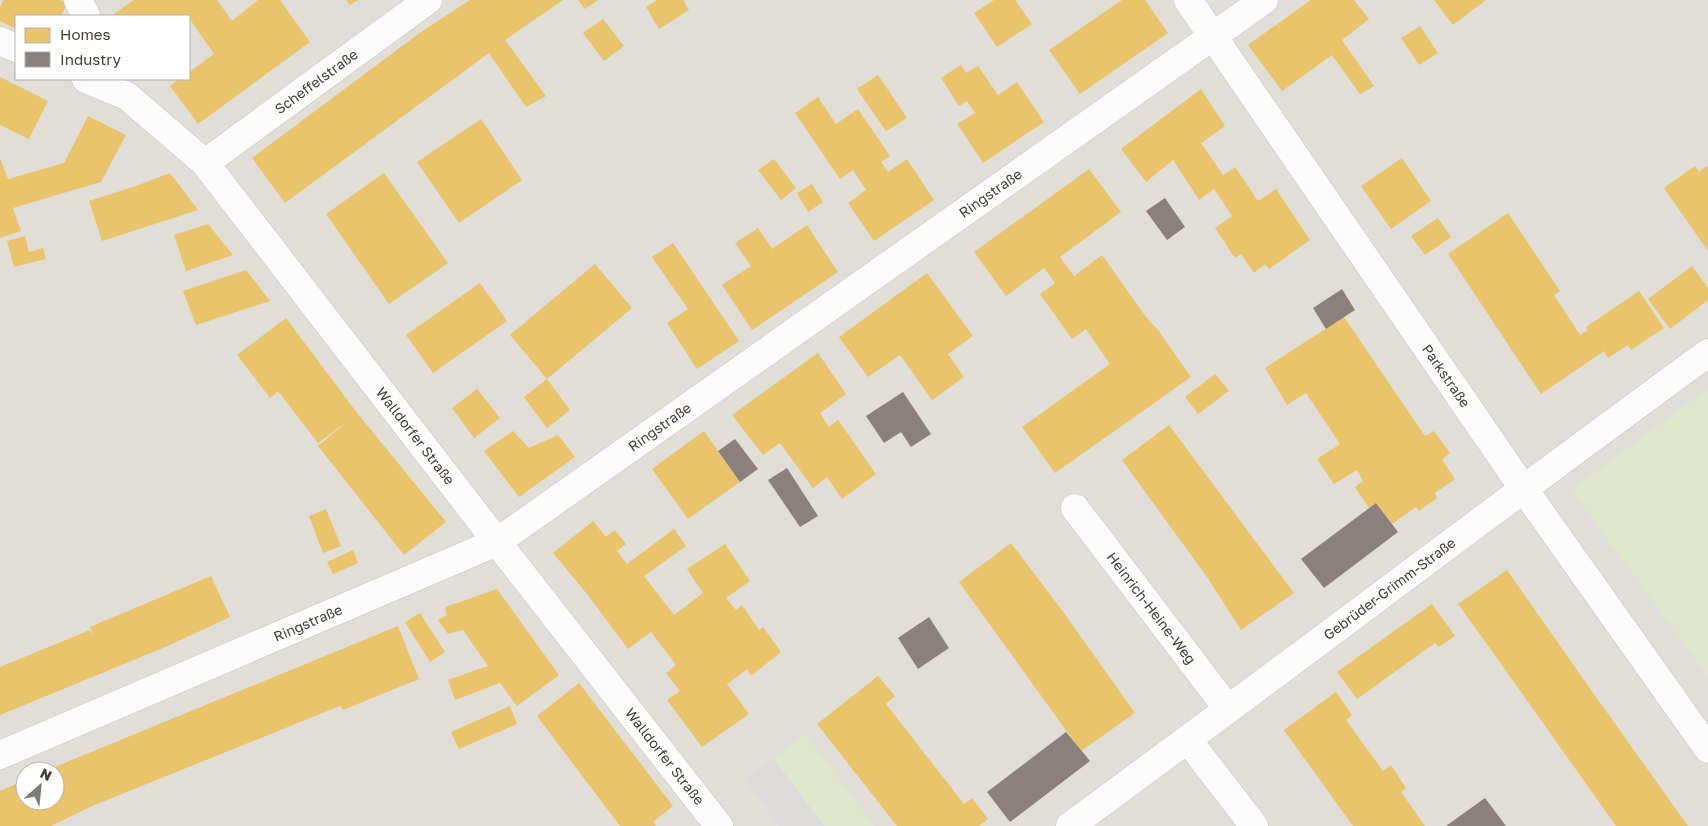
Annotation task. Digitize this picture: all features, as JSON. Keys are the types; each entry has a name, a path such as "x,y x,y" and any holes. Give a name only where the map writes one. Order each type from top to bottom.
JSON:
{"street":[{"path":"78,0 86,15"},
{"name":"Scheffelstraße","path":"205,163 428,0"},
{"name":"Parkstraße","path":"1188,0 1523,488 1708,748"},
{"name":"Ringstraße","path":"0,755 497,542 1264,0"},
{"path":"0,41 15,48"},
{"name":"Walldorfer Straße","path":"90,80 122,88 205,163 719,826"},
{"name":"Gebrüder-Grimm-Straße","path":"1070,826 1188,740 1523,488 1708,353"},
{"name":"Heinrich-Heine-Weg","path":"1075,508 1228,709"},
{"path":"1188,740 1254,826"}],"shaded area":[{"path":"0,0 1708,0 1708,826 0,826"},
{"path":"773,758 824,826 779,826 744,779"}],"green space":[{"path":"1708,388 1708,677 1571,490"},
{"path":"805,734 874,826 824,826 773,758"}],"building: Homes":[{"path":"3,0 60,0 67,4 62,15 15,15 15,28 0,21 0,7"},
{"path":"134,0 217,0 232,21 258,0 280,0 310,42 198,124 170,86 178,80 190,80 190,71 214,54 190,19 190,15 112,15"},
{"path":"346,0 358,0 350,5"},
{"path":"470,0 563,0 505,40 546,96 526,107 489,53 285,203 252,158 421,32"},
{"path":"578,0 598,0 585,9"},
{"path":"657,0 683,0 689,10 659,29 646,7"},
{"path":"994,0 1015,0 1032,24 997,47 974,13"},
{"path":"1122,0 1145,0 1168,33 1080,94 1049,50"},
{"path":"1311,0 1354,0 1369,19 1342,40 1374,86 1360,94 1332,55 1282,91 1248,45"},
{"path":"1434,0 1486,0 1453,25"},
{"path":"603,19 624,46 604,61 583,33"},
{"path":"1420,26 1438,53 1419,65 1401,38"},
{"path":"961,65 966,73 978,66 998,95 1017,82 1044,122 983,163 957,124 975,113 967,101 959,106 941,78"},
{"path":"878,75 907,118 886,131 857,89"},
{"path":"0,77 48,101 29,139 0,125"},
{"path":"1201,89 1225,126 1201,143 1223,175 1235,167 1258,201 1276,189 1310,240 1269,269 1265,264 1254,273 1241,254 1235,258 1215,228 1232,216 1214,189 1199,200 1173,160 1146,182 1121,149"},
{"path":"818,97 836,124 858,109 890,156 881,162 888,172 907,159 934,200 874,241 848,203 866,190 853,170 840,179 795,113"},
{"path":"88,116 126,135 101,182 13,208 21,231 0,238 0,158 8,179 64,163"},
{"path":"481,119 522,180 459,223 417,162"},
{"path":"1402,158 1431,201 1391,229 1361,186"},
{"path":"774,159 796,188 781,200 758,170"},
{"path":"1708,165 1708,251 1664,188 1695,166 1699,172"},
{"path":"1089,169 1121,212 1060,257 1074,276 1102,255 1191,377 1055,473 1022,427 1110,364 1086,329 1072,339 1040,294 1055,283 1044,268 1006,296 974,252"},
{"path":"170,173 198,210 102,241 89,201"},
{"path":"384,173 448,263 389,304 326,214"},
{"path":"812,184 823,202 808,212 797,193"},
{"path":"1508,213 1560,291 1554,295 1580,335 1588,330 1586,327 1639,291 1664,328 1631,350 1628,345 1608,358 1604,351 1541,394 1448,254"},
{"path":"1438,218 1451,237 1425,255 1411,236"},
{"path":"208,224 233,255 186,271 174,235"},
{"path":"807,225 838,272 752,330 722,285 751,266 735,243 758,228 772,249"},
{"path":"25,236 29,252 43,248 46,259 14,267 7,241"},
{"path":"673,243 739,341 697,369 667,323 688,309 652,257"},
{"path":"595,264 632,308 547,379 510,335"},
{"path":"1692,266 1708,288 1708,300 1670,329 1648,299"},
{"path":"246,270 270,301 196,325 183,291"},
{"path":"927,273 973,336 948,354 964,377 932,400 900,355 868,377 839,337"},
{"path":"480,283 507,321 433,373 406,335"},
{"path":"1344,317 1425,436 1434,431 1450,453 1442,460 1455,479 1435,493 1437,498 1419,511 1416,507 1392,524 1376,503 1369,508 1355,487 1363,481 1357,470 1334,484 1317,459 1340,444 1306,393 1287,405 1265,368"},
{"path":"286,318 358,414 446,522 404,555 318,446 347,422 318,443 278,391 270,398 237,355"},
{"path":"818,353 846,394 820,413 829,427 838,420 876,474 842,499 827,477 813,488 780,443 763,455 732,415"},
{"path":"1215,374 1229,391 1198,414 1185,397"},
{"path":"547,379 570,410 547,428 524,397"},
{"path":"477,389 500,418 474,438 452,408"},
{"path":"1169,425 1294,593 1241,630 1207,577 1122,460"},
{"path":"513,431 529,448 558,435 575,457 519,497 484,451"},
{"path":"704,431 740,482 688,519 652,469"},
{"path":"326,509 341,546 323,553 309,516"},
{"path":"593,521 606,537 615,530 626,544 617,551 627,564 674,529 686,546 644,576 674,615 703,593 687,569 725,544 750,581 726,598 736,610 742,605 759,630 763,627 781,652 751,676 747,669 727,684 749,714 702,747 667,700 680,691 666,673 676,665 651,632 628,649 587,594 553,553"},
{"path":"1011,543 1064,613 1135,713 1081,751 959,582"},
{"path":"353,550 358,563 333,574 327,562"},
{"path":"1507,570 1688,826 1616,826 1458,604"},
{"path":"211,576 230,617 170,645 0,715 0,667 90,630 95,640 90,627"},
{"path":"497,589 559,675 517,706 500,683 455,700 448,680 488,666 463,630 448,634 438,620 447,615 445,607"},
{"path":"1432,604 1455,636 1439,647 1435,643 1357,699 1337,672"},
{"path":"420,613 445,652 430,662 405,622"},
{"path":"398,626 419,679 343,710 340,706 92,806 51,826 0,826 0,791 15,784 15,811 65,811 65,763"},
{"path":"878,676 895,696 886,704 964,804 972,798 988,819 979,826 897,826 817,724"},
{"path":"579,683 673,806 653,822 656,826 620,826 537,716"},
{"path":"1336,692 1352,715 1346,720 1383,771 1391,765 1406,788 1401,792 1425,826 1353,826 1284,730"},
{"path":"510,706 517,724 459,749 451,732"}],"building: Industry":[{"path":"1165,198 1185,227 1167,240 1146,211"},
{"path":"1342,289 1355,310 1326,329 1313,308"},
{"path":"903,392 931,434 911,447 901,432 884,443 866,416"},
{"path":"735,439 758,469 740,482 718,451"},
{"path":"787,468 818,516 800,527 768,480"},
{"path":"1376,503 1398,532 1324,588 1301,559"},
{"path":"929,617 949,648 918,669 898,638"},
{"path":"1066,732 1090,761 1010,822 987,792"},
{"path":"1485,798 1506,826 1446,826"}]}
